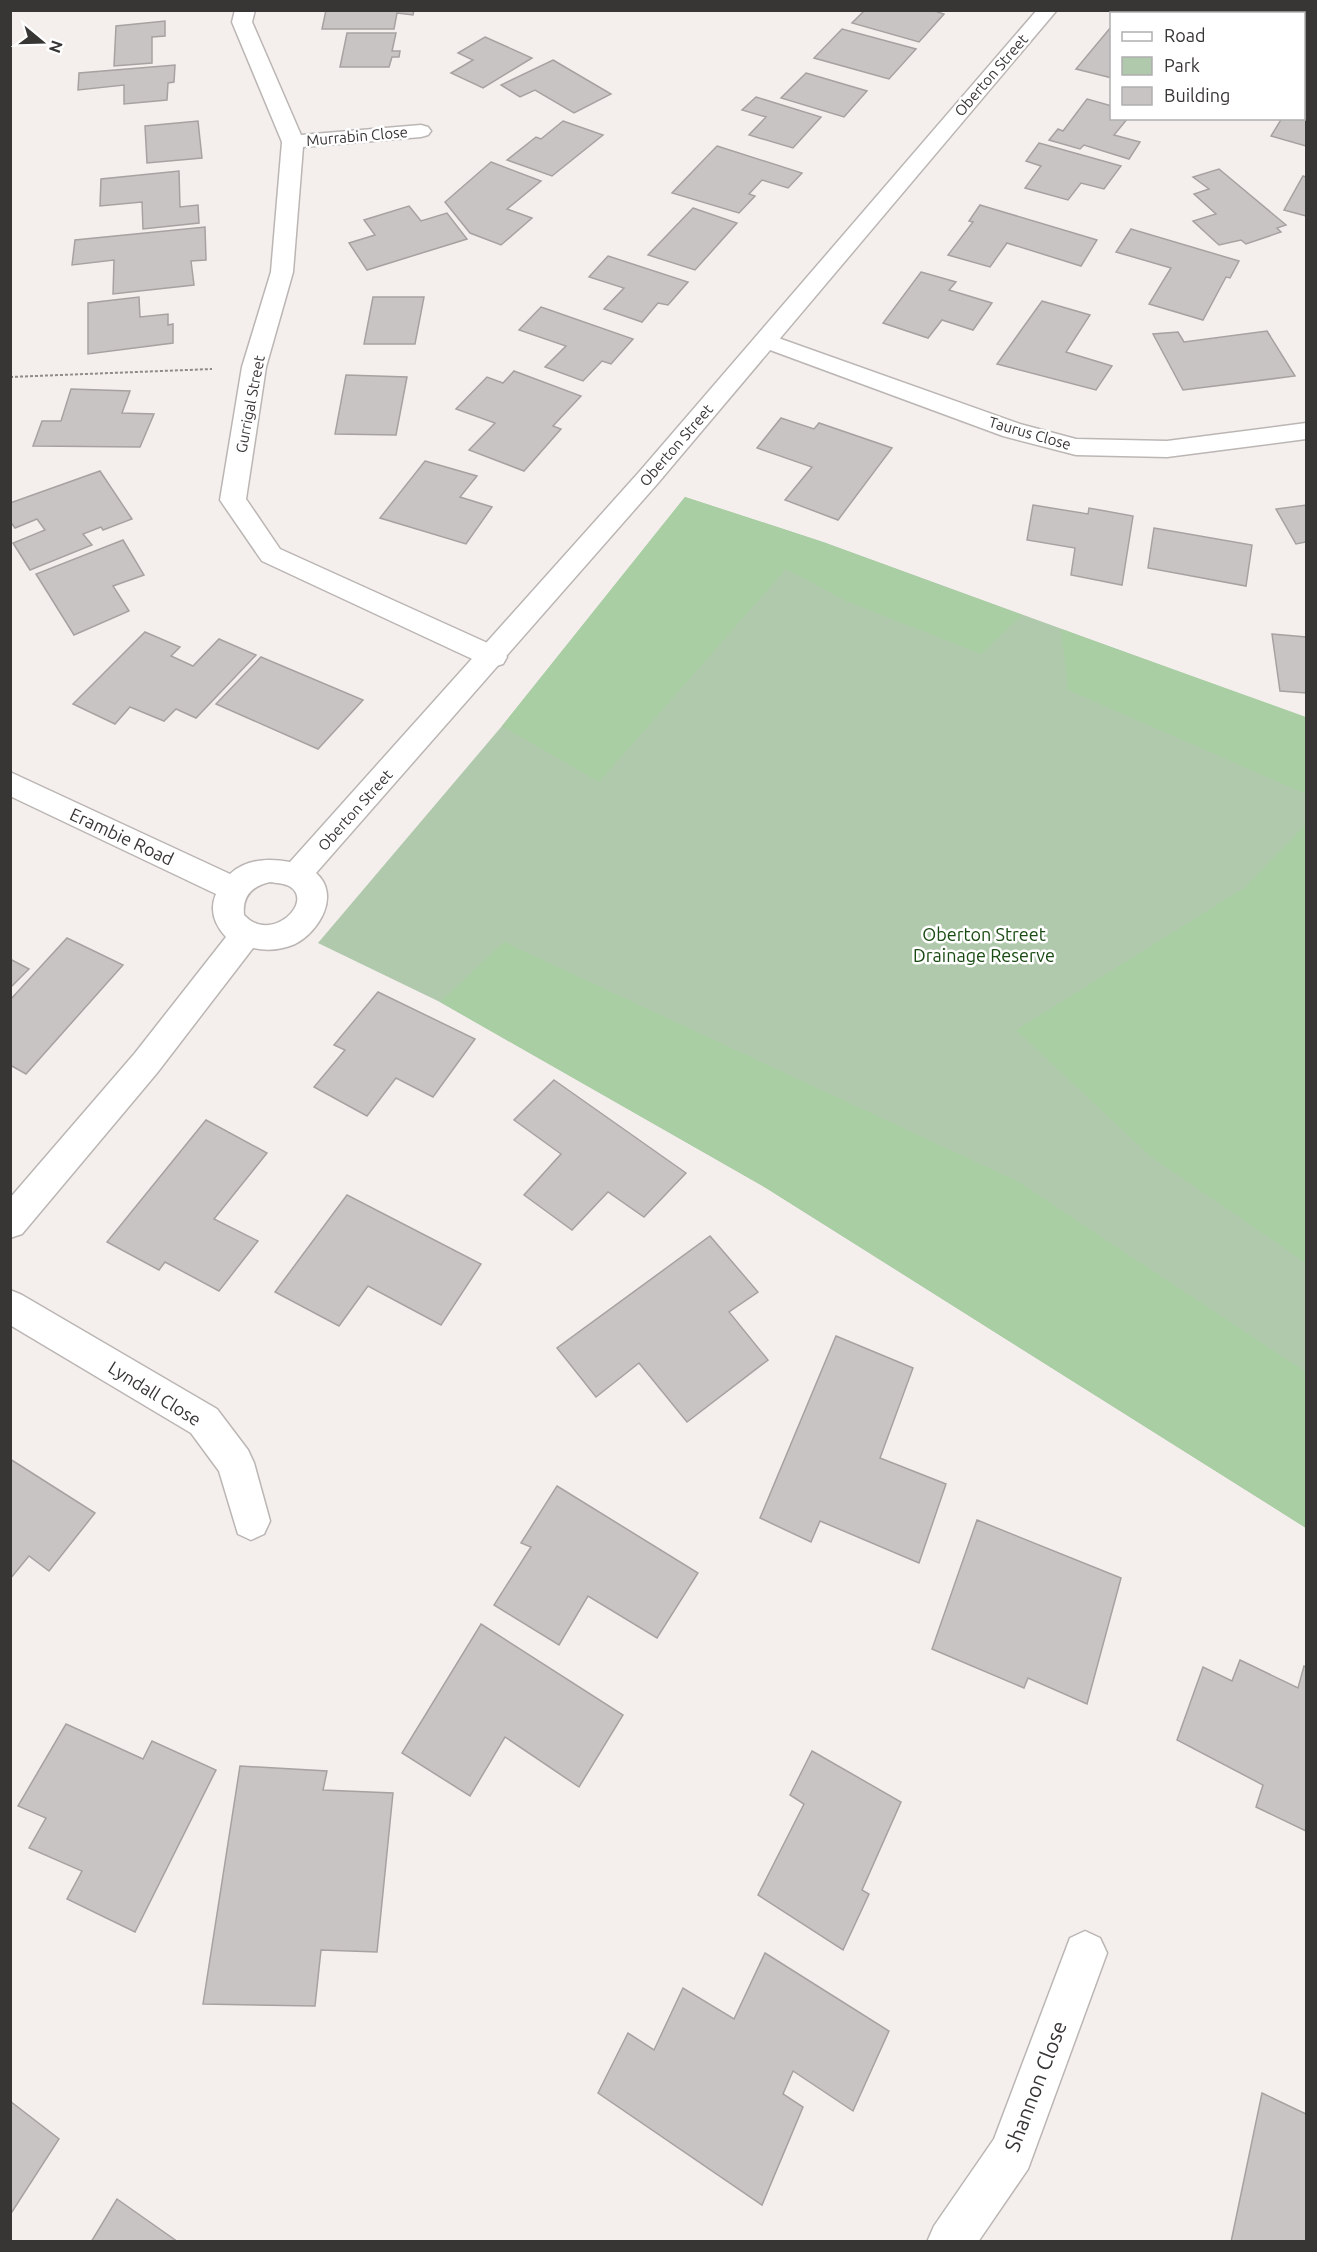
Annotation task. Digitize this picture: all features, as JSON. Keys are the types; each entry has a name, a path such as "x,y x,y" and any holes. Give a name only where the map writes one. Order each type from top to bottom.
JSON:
{"street":[{"name":"Gurrigal Street","path":"245,10 242,22 293,142 282,272 254,367 233,500 271,555 493,657"},
{"name":"Oberton Street","path":"297,874 493,657 767,341 1001,62 1048,10"},
{"name":"Murrabin Close","path":"293,142 421,130"},
{"name":"Taurus Close","path":"767,341 1012,430 1076,447 1167,449 1306,431"},
{"name":"Erambie Road","path":"10,783 234,889"},
{"path":"285,870 307,881 312,892 313,903 309,915 301,925 289,933 274,937 246,934 229,919 228,899 234,889 256,873 285,870"},
{"path":"10,1223 146,1063 246,934"},
{"name":"Lyndall Close","path":"10,1306 204,1421 235,1463 251,1521"},
{"name":"Shannon Close","path":"950,2241 1012,2153 1085,1953"}],"path":[{"path":"10,377 254,367"}],"green space":[{"name":"Oberton Street Drainage Reserve","path":"685,497 823,542 1306,718 1306,1528 766,1188 440,1002 318,943 502,726"},
{"path":"685,497 823,542 1022,615 981,654 846,601 786,569 599,782 502,726"},
{"path":"1061,629 1306,717 1306,794 1068,690"},
{"path":"1306,824 1306,1263 1150,1156 1016,1030 1244,888"},
{"path":"504,942 1017,1181 1306,1372 1306,1528 766,1188 440,1002"}],"building":[{"path":"326,10 414,10 413,15 397,13 394,29 322,29"},
{"path":"865,10 932,10 944,14 919,42 852,23"},
{"path":"165,21 165,36 152,37 152,63 114,66 116,26"},
{"path":"1110,28 1110,78 1076,69"},
{"path":"842,29 916,49 889,79 814,58"},
{"path":"347,33 396,33 392,51 400,51 399,57 392,57 389,67 340,67"},
{"path":"485,37 532,58 483,88 451,73 473,60 458,53"},
{"path":"553,60 611,94 574,113 535,90 520,97 501,85"},
{"path":"175,65 174,82 168,83 167,100 124,104 124,85 78,90 79,73"},
{"path":"806,73 867,91 844,117 781,98"},
{"path":"1306,80 1306,146 1271,136 1281,120 1305,120"},
{"path":"756,97 821,117 793,148 749,135 766,117 742,110"},
{"path":"1087,99 1110,105 1110,120 1126,120 1114,135 1140,142 1129,159 1084,145 1080,149 1049,140 1058,129 1063,131"},
{"path":"198,121 202,158 147,163 145,126"},
{"path":"563,121 603,135 552,176 507,160 536,137 541,139"},
{"path":"1039,143 1121,166 1104,189 1081,183 1068,200 1025,188 1041,166 1026,161"},
{"path":"717,146 802,173 788,188 762,180 749,194 755,196 739,213 672,193"},
{"path":"491,162 541,181 507,209 532,218 501,245 470,233 445,202"},
{"path":"1219,169 1286,225 1277,228 1281,232 1246,244 1241,240 1219,245 1193,221 1216,214 1194,194 1209,189 1193,177"},
{"path":"179,171 180,207 198,205 199,223 143,229 142,202 100,206 101,179"},
{"path":"1303,176 1306,177 1306,216 1284,210"},
{"path":"980,205 1097,240 1081,266 1007,243 990,267 948,255 973,222 969,221"},
{"path":"409,206 421,221 447,213 467,239 367,270 349,243 375,235 364,220"},
{"path":"693,208 737,223 695,270 648,255"},
{"path":"205,227 206,260 191,261 194,285 113,294 114,260 72,265 75,240"},
{"path":"1131,229 1239,261 1230,278 1226,277 1203,320 1149,304 1171,268 1116,252"},
{"path":"608,256 688,282 668,305 658,303 642,322 604,309 624,288 589,277"},
{"path":"921,272 956,282 949,290 992,303 973,330 942,320 928,338 883,323"},
{"path":"139,297 140,317 168,314 168,325 173,324 173,343 88,354 88,303"},
{"path":"373,297 424,297 415,344 364,344"},
{"path":"1042,301 1090,315 1066,352 1112,366 1096,390 997,364"},
{"path":"541,307 633,339 611,364 602,361 583,381 545,367 566,346 519,330"},
{"path":"1267,331 1295,376 1183,390 1153,334 1178,332 1184,342"},
{"path":"514,371 581,396 553,426 561,429 524,471 469,450 495,423 456,409 487,377 503,383"},
{"path":"346,375 407,377 396,435 335,434"},
{"path":"71,389 130,391 122,413 154,414 140,447 33,446 42,421 61,421"},
{"path":"781,418 814,429 819,423 892,448 838,520 785,500 812,467 757,448"},
{"path":"425,461 477,476 460,497 492,507 466,544 380,518"},
{"path":"100,471 132,519 103,530 101,527 83,534 92,545 30,570 13,543 45,530 37,519 15,528 10,521 10,503"},
{"path":"1033,505 1088,514 1089,508 1133,516 1122,585 1071,575 1075,548 1027,540"},
{"path":"1306,505 1306,542 1296,544 1276,509"},
{"path":"1154,528 1252,545 1246,586 1148,568"},
{"path":"123,540 144,575 113,586 129,611 74,635 36,574"},
{"path":"145,632 180,647 171,656 193,666 219,639 256,655 196,718 176,709 164,721 130,707 115,724 73,704"},
{"path":"1272,634 1306,637 1306,693 1280,691"},
{"path":"261,657 363,700 318,749 216,704"},
{"path":"67,938 123,965 26,1074 10,1065 10,1000"},
{"path":"10,959 29,969 10,988"},
{"path":"378,992 475,1039 433,1097 396,1078 367,1116 314,1087 345,1050 334,1045"},
{"path":"554,1080 686,1173 644,1217 608,1192 572,1230 524,1195 561,1154 514,1120"},
{"path":"206,1120 267,1153 214,1219 258,1241 219,1291 165,1262 159,1270 107,1242"},
{"path":"347,1195 481,1264 441,1325 368,1286 339,1326 275,1292"},
{"path":"710,1236 758,1292 729,1312 768,1360 687,1422 639,1363 596,1397 557,1348"},
{"path":"836,1336 913,1368 880,1458 946,1484 919,1563 820,1521 811,1542 760,1518"},
{"path":"10,1459 95,1513 49,1571 29,1556 10,1579"},
{"path":"557,1486 698,1573 657,1638 588,1596 559,1645 494,1605 531,1547 521,1543"},
{"path":"977,1520 1121,1578 1087,1704 1028,1678 1024,1688 932,1649"},
{"path":"481,1624 623,1715 579,1787 505,1737 470,1796 402,1753"},
{"path":"1240,1660 1298,1688 1304,1666 1306,1667 1306,1831 1256,1807 1263,1785 1177,1740 1203,1667 1232,1681"},
{"path":"66,1724 143,1759 152,1741 216,1770 135,1932 67,1899 82,1871 29,1848 46,1818 18,1806"},
{"path":"812,1751 901,1802 862,1890 869,1894 843,1950 758,1895 804,1804 790,1795"},
{"path":"240,1766 327,1771 323,1790 393,1793 377,1952 321,1950 315,2006 203,2004"},
{"path":"765,1953 889,2031 853,2111 793,2071 783,2094 803,2107 762,2205 598,2093 628,2033 654,2050 683,1988 734,2019"},
{"path":"1262,2093 1306,2114 1306,2242 1231,2242"},
{"path":"10,2101 59,2139 10,2215"},
{"path":"117,2199 178,2242 91,2242"}]}
